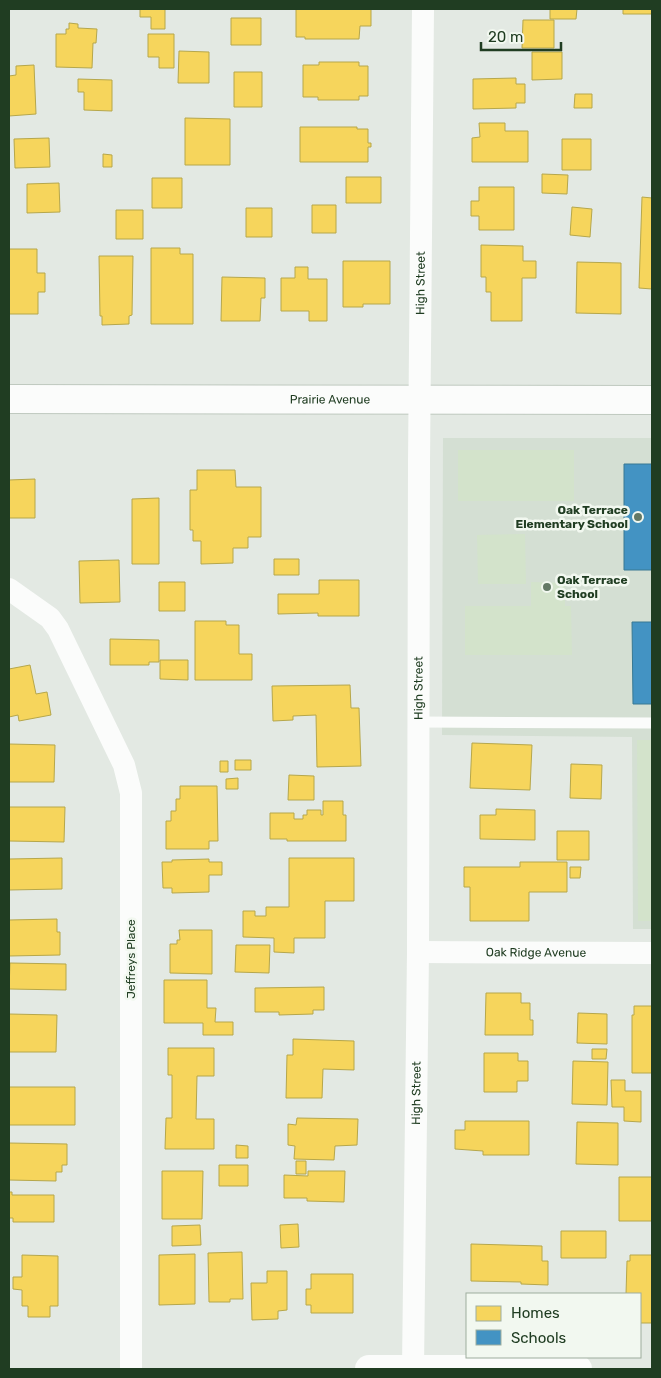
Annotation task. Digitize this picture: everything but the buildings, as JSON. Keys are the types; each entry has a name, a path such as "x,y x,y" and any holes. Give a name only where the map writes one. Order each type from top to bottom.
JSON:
{"main road":[{"name":"Prairie Avenue","path":"9,399 652,400"},
{"path":"369,1369 578,1369"}],"street":[{"name":"High Street","path":"414,1368 423,9"},
{"name":"Jeffreys Place","path":"9,589 50,618 58,629 124,764 131,793 131,1369"},
{"name":"Oak Ridge Avenue","path":"418,952 652,952"}],"lane":[{"path":"419,722 652,723"}],"shaded area":[{"name":"Oak Terrace School","path":"443,438 652,438 652,929 633,929 632,737 442,735"}],"green space":[{"path":"458,450 574,450 574,501 458,501"},
{"path":"525,534 526,584 478,584 477,535"},
{"path":"531,582 565,583 565,606 571,606 572,655 465,655 465,606 531,606"},
{"path":"637,740 652,740 652,921 638,921"}],"place":[{"name":"Oak Terrace Elementary School","path":"638,517"},
{"name":"Oak Terrace School","path":"547,587"}]}
